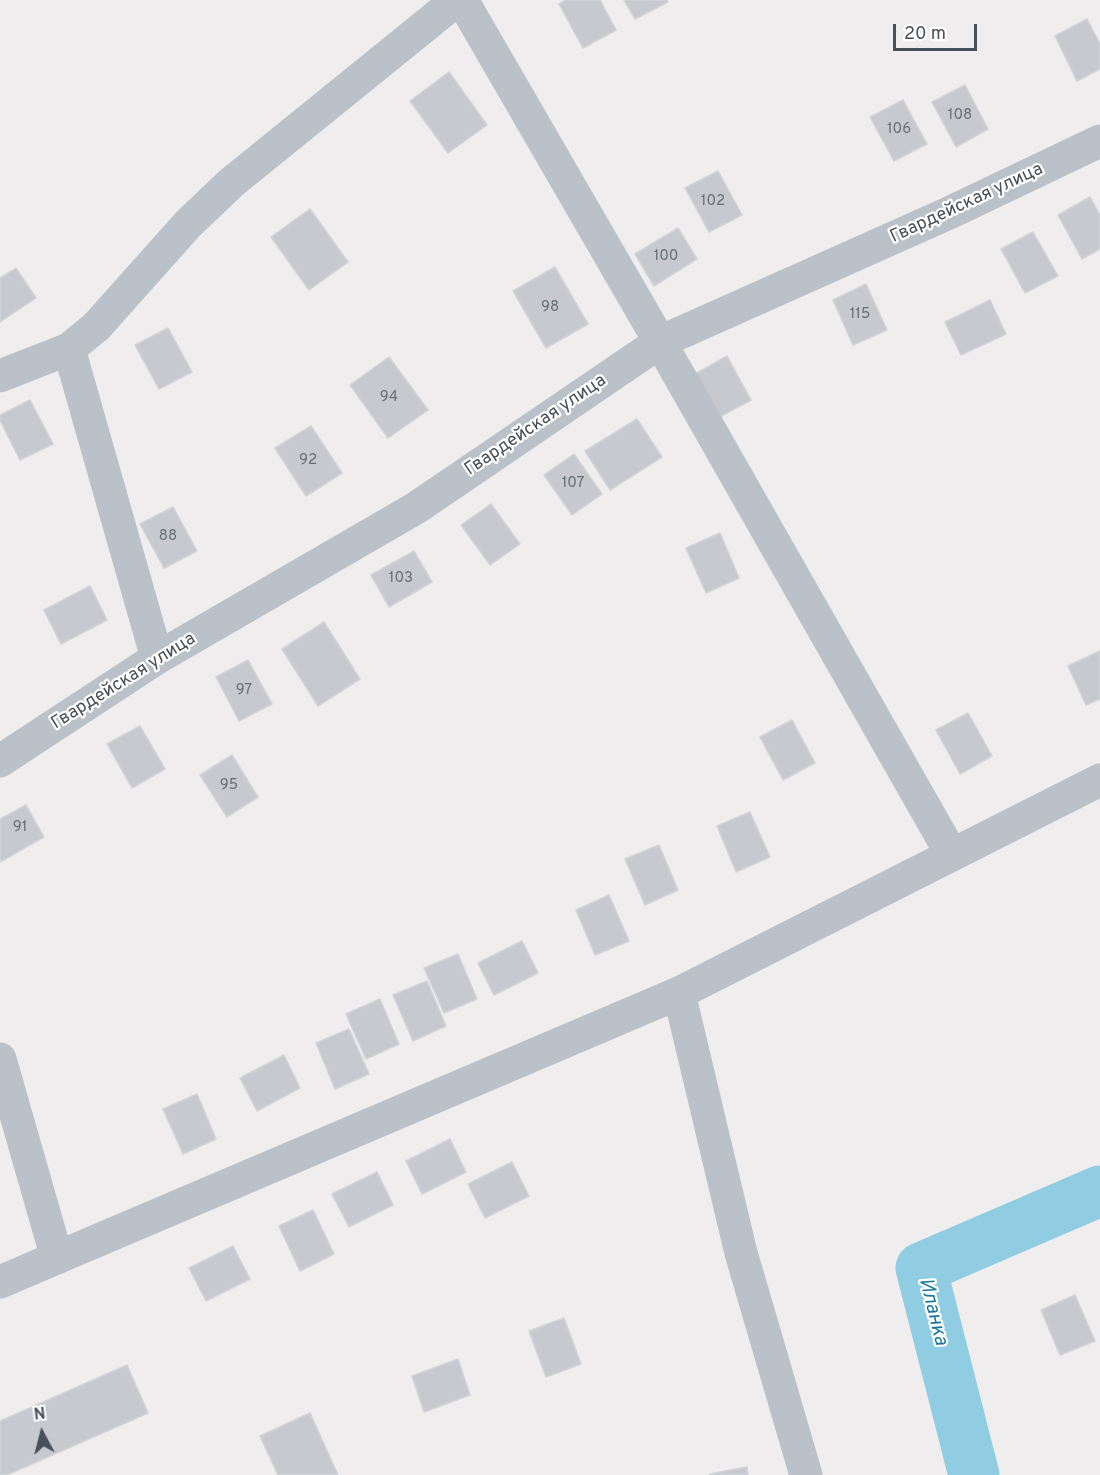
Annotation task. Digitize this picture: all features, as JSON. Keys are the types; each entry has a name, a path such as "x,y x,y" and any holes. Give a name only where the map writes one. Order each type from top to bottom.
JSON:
{"street":[{"path":"0,376 69,349 96,327 188,224 231,183 457,0"},
{"path":"462,0 952,855"},
{"name":"Гвардейская улица","path":"0,761 157,658 416,508 660,342 949,213 1100,141"},
{"path":"69,349 157,658"},
{"path":"0,1282 679,993 1100,780"},
{"path":"679,993 741,1253 806,1475"},
{"path":"0,1059 57,1258"}],"building":[{"path":"566,0 600,0 616,30 583,48 559,4"},
{"path":"624,0 667,0 668,2 635,19"},
{"path":"1087,19 1100,44 1100,69 1077,81 1055,36"},
{"path":"449,72 487,125 448,153 410,101"},
{"path":"965,85 988,129 956,147 932,102"},
{"path":"903,100 927,144 894,161 870,117"},
{"path":"718,171 742,215 709,232 685,188"},
{"path":"1090,197 1100,215 1100,249 1082,259 1058,215"},
{"path":"310,209 348,262 309,290 271,237"},
{"path":"678,228 697,259 654,286 635,254"},
{"path":"1033,232 1058,276 1025,293 1001,249"},
{"path":"555,267 588,324 546,348 513,291"},
{"path":"16,268 36,298 0,322 0,278"},
{"path":"866,284 887,330 853,345 833,300"},
{"path":"990,300 1006,334 961,355 945,322"},
{"path":"168,328 192,372 159,389 135,345"},
{"path":"727,356 751,400 718,418 695,374"},
{"path":"389,357 428,410 388,438 350,385"},
{"path":"30,400 53,444 20,460 0,420 0,415"},
{"path":"637,419 662,457 610,490 585,451"},
{"path":"311,426 342,473 306,496 275,448"},
{"path":"574,454 602,494 572,515 544,475"},
{"path":"491,504 520,544 490,565 461,525"},
{"path":"173,507 197,551 164,568 140,524"},
{"path":"720,533 739,578 706,593 686,548"},
{"path":"414,551 432,582 389,607 371,575"},
{"path":"90,586 107,620 61,644 44,610"},
{"path":"324,622 360,679 318,706 282,649"},
{"path":"1100,651 1100,699 1086,705 1068,666"},
{"path":"248,660 272,704 239,721 216,677"},
{"path":"968,713 992,756 960,774 936,730"},
{"path":"792,720 815,763 783,780 760,737"},
{"path":"140,726 165,769 132,788 107,744"},
{"path":"232,755 258,797 227,817 200,775"},
{"path":"26,805 44,837 0,862 0,819"},
{"path":"750,812 770,857 736,872 717,826"},
{"path":"659,845 678,890 645,905 625,859"},
{"path":"609,895 629,941 595,955 576,910"},
{"path":"522,941 538,973 494,995 478,963"},
{"path":"458,954 477,999 444,1013 424,968"},
{"path":"427,981 446,1026 413,1041 393,995"},
{"path":"380,999 399,1044 366,1059 346,1014"},
{"path":"349,1029 369,1074 335,1089 316,1043"},
{"path":"284,1055 300,1088 257,1111 240,1078"},
{"path":"197,1094 216,1139 183,1154 163,1109"},
{"path":"450,1139 466,1172 422,1194 406,1161"},
{"path":"512,1162 529,1196 485,1218 468,1184"},
{"path":"377,1172 393,1205 349,1227 332,1194"},
{"path":"313,1210 334,1254 300,1271 279,1226"},
{"path":"233,1246 250,1279 206,1301 189,1268"},
{"path":"1075,1295 1095,1341 1060,1355 1041,1310"},
{"path":"564,1318 581,1364 546,1377 529,1331"},
{"path":"458,1359 470,1395 424,1412 412,1376"},
{"path":"127,1365 148,1413 7,1475 0,1475 0,1421"},
{"path":"310,1413 338,1475 278,1475 260,1436"},
{"path":"747,1467 748,1475 710,1475 710,1474"}],"waterway":[{"name":"Иланка","path":"974,1475 921,1268 1100,1191"}]}
